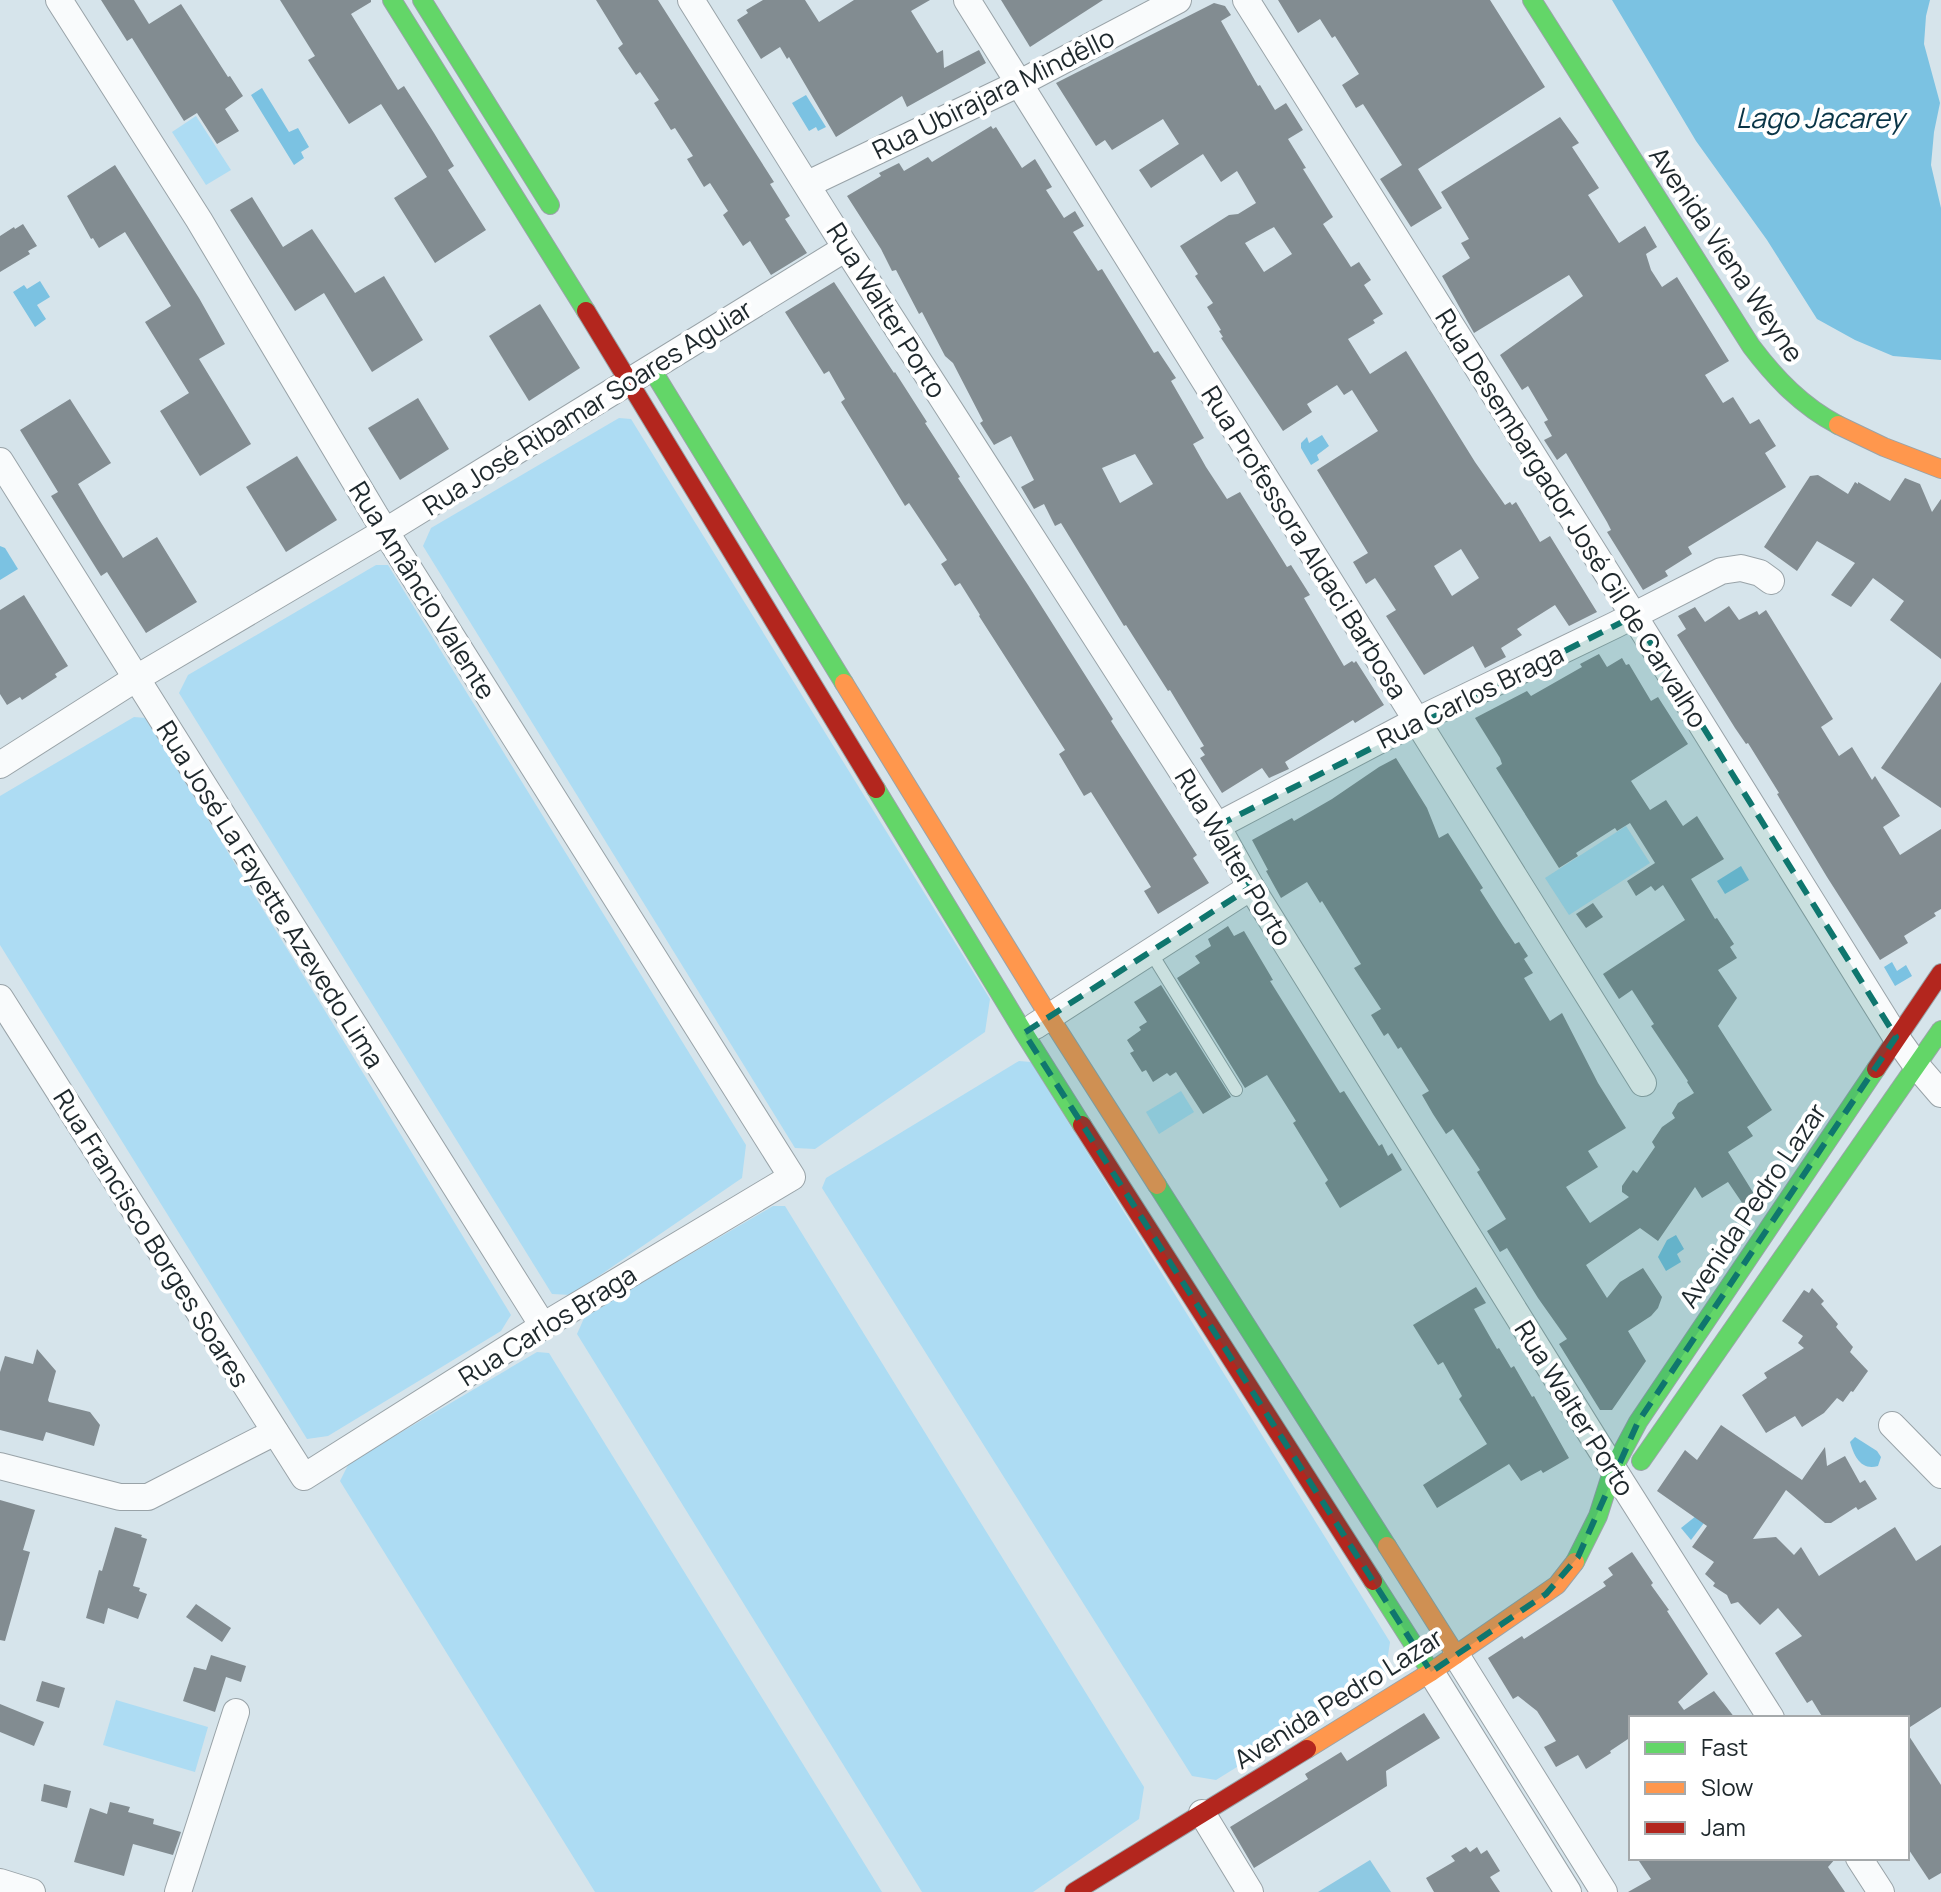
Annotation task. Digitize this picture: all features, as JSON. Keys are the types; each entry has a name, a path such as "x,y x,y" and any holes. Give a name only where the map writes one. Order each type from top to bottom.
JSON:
{"main road":[{"path":"392,0 641,368 1456,1655"},
{"path":"422,0 560,222"},
{"name":"Avenida Viena Weyne","path":"1532,0 1769,370 1797,398 1834,423 1941,469"},
{"path":"414,36 437,24"},
{"path":"641,368 1024,1033 1431,1672"},
{"name":"Avenida Pedro Lazar","path":"1619,1478 1638,1422 1941,973"},
{"name":"Avenida Pedro Lazar","path":"1074,1892 1431,1672 1557,1585 1578,1557 1619,1478 1941,1030"},
{"path":"1133,1204 1158,1187"},
{"path":"1784,1204 1807,1220"},
{"path":"1297,1461 1324,1447"}],"street":[{"name":"Rua Amâncio Valente","path":"59,0 199,220 386,531 792,1177"},
{"name":"Rua Walter Porto","path":"691,0 846,248 1217,826 1251,887 1770,1716"},
{"name":"Rua Professora Aldaci Barbosa","path":"967,0 1643,1083"},
{"name":"Rua Ubirajara Mindêllo","path":"808,184 1020,83 1178,0"},
{"name":"Rua Desembargador José Gil de Carvalho","path":"1246,0 1896,1037 1941,1094"},
{"name":"Rua José Ribamar Soares Aguiar","path":"0,765 135,679 386,531 641,368 846,248"},
{"name":"Rua José La Fayette Azevedo Lima","path":"0,461 543,1326"},
{"name":"Rua Carlos Braga","path":"1217,826 1416,721 1721,571 1741,568 1760,573 1771,581"},
{"path":"1024,1033 1251,887"},
{"name":"Rua Francisco Borges Soares","path":"0,998 304,1477"},
{"name":"Rua Carlos Braga","path":"304,1477 543,1326 792,1177"},
{"path":"1892,1425 1941,1475"},
{"path":"0,1466 120,1497 148,1497 275,1432"},
{"path":"1456,1655 1604,1892"},
{"path":"1431,1672 1568,1892"},
{"path":"178,1892 236,1712"},
{"path":"1202,1813 1250,1892"},
{"path":"1860,1860 1881,1892"},
{"path":"0,1882 32,1892"}],"lane":[{"path":"1150,951 1236,1090"}],"highlighted area":[{"path":"1634,616 1896,1037 1638,1422 1578,1557 1546,1594 1431,1672 1024,1033 1251,887 1217,826"}],"shaded area":[{"path":"196,116 231,170 206,185 172,132"},
{"path":"619,418 631,419 990,999 985,1032 815,1149 795,1148 423,546 431,528"},
{"path":"376,565 388,565 746,1145 742,1178 571,1295 552,1294 179,693 188,675"},
{"path":"134,717 146,718 511,1315 501,1331 328,1436 307,1439 0,945 0,796"},
{"path":"1626,826 1650,863 1569,915 1545,878"},
{"path":"1019,1061 1031,1062 1390,1642 1385,1675 1216,1780 1192,1776 822,1188 826,1178"},
{"path":"1181,1091 1194,1112 1159,1134 1146,1112"},
{"path":"773,1206 785,1206 1144,1787 1139,1819 1033,1892 922,1892 577,1334 585,1316"},
{"path":"537,1352 549,1353 882,1892 595,1892 340,1481 349,1463"},
{"path":"116,1700 208,1727 195,1772 103,1745"},
{"path":"1370,1860 1391,1892 1318,1892"}],"water":[{"name":"Lago Jacarey","path":"1612,0 1930,0 1924,44 1940,103 1931,165 1941,208 1941,360 1893,356 1817,319 1767,240 1696,141"},
{"path":"262,88 289,132 298,128 309,147 301,152 304,158 294,165 251,95"},
{"path":"806,95 826,127 818,131 816,127 809,131 792,103"},
{"path":"40,281 50,297 37,305 46,319 35,327 13,292 24,285 27,289"},
{"path":"1322,435 1329,446 1317,455 1319,460 1311,465 1301,443 1307,437 1309,443"},
{"path":"0,546 5,548 18,569 0,580"},
{"path":"1741,866 1749,880 1725,894 1717,881"},
{"path":"1892,962 1897,971 1906,965 1912,976 1895,986 1884,967"},
{"path":"1676,1235 1684,1249 1677,1254 1681,1262 1666,1271 1658,1257 1667,1240"},
{"path":"1855,1437 1877,1451 1881,1457 1878,1466 1867,1466 1859,1461 1850,1442"},
{"path":"1706,1508 1710,1515 1691,1540 1681,1528"}],"building":[{"path":"101,0 134,0 149,24 181,4 243,96 225,109 239,131 217,144 197,113 184,121 132,38 127,41"},
{"path":"280,0 371,0 351,14 398,90 404,86 434,133 454,166 448,170 486,230 435,263 394,198 427,177 381,104 349,124 308,60 315,56"},
{"path":"596,0 658,0 774,182 770,184 790,216 785,219 807,253 771,275 750,241 743,246 723,215 728,211 710,183 704,187 687,159 693,156 654,103 659,100 640,72 636,75 618,48 623,44"},
{"path":"763,0 805,0 819,22 854,0 930,0 911,11 937,53 943,50 944,68 979,50 986,63 907,107 902,96 836,137 789,57 787,59 780,47 761,59 737,20 748,13 746,10"},
{"path":"1001,0 1103,0 1030,47"},
{"path":"1278,0 1490,0 1545,87 1418,169 1442,208 1411,227 1380,179 1402,165 1363,104 1356,108 1342,85 1359,74 1335,36 1332,38 1320,19 1298,33"},
{"path":"1214,3 1225,6 1231,15 1221,21 1258,86 1275,110 1286,103 1303,130 1288,139 1333,217 1323,224 1351,267 1359,262 1371,280 1364,285 1383,314 1373,320 1375,323 1348,339 1370,374 1406,351 1505,505 1516,502 1540,542 1550,536 1597,612 1569,626 1555,605 1517,629 1522,635 1501,648 1506,657 1485,668 1473,646 1424,675 1386,616 1396,610 1375,578 1366,584 1353,562 1368,553 1317,470 1378,431 1352,390 1344,395 1337,385 1307,404 1312,412 1283,431 1221,338 1221,330 1207,307 1213,303 1180,246 1229,215 1238,214 1256,203 1237,171 1221,182 1203,154 1151,188 1139,170 1179,144 1163,119 1112,150 1105,140 1096,146 1056,83","holes":["1274,227 1292,254 1264,272 1245,243","1461,549 1479,578 1452,596 1434,566"]},
{"path":"1560,117 1579,143 1572,147 1599,188 1588,195 1619,243 1645,226 1657,247 1646,254 1651,270 1662,287 1677,277 1729,361 1705,375 1723,403 1733,397 1750,424 1759,419 1776,446 1765,453 1786,487 1688,547 1692,554 1665,571 1668,576 1643,590 1607,532 1611,530 1607,522 1566,453 1557,460 1544,440 1552,436 1544,422 1548,420 1528,386 1522,390 1500,355 1583,296 1569,275 1474,333 1442,276 1470,258 1461,243 1469,239 1441,192"},
{"path":"991,126 993,129 996,127 1022,168 1035,159 1052,187 1046,190 1064,218 1075,211 1084,226 1073,232 1098,271 1102,269 1154,353 1158,351 1176,378 1171,381 1204,438 1193,444 1206,467 1227,499 1240,492 1287,567 1291,565 1310,595 1304,598 1344,666 1356,661 1384,705 1355,723 1353,720 1285,762 1289,769 1269,778 1262,768 1222,793 1200,758 1205,755 1200,748 1204,746 1170,690 1124,626 1061,523 1055,526 1044,504 1034,509 1021,487 1034,480 1011,436 994,445 980,423 983,421 953,363 945,356 922,312 919,314 896,270 892,271 847,196 899,163 904,171 928,157 932,162","holes":["1135,454 1153,484 1120,503 1102,468"]},
{"path":"115,165 225,344 199,359 251,444 200,476 160,411 189,393 145,322 171,306 125,232 99,248 67,196"},
{"path":"252,197 283,247 312,229 355,293 384,276 423,340 372,372 324,293 295,311 230,210"},
{"path":"23,224 37,246 28,251 30,254 0,272 0,236"},
{"path":"834,282 927,422 958,478 1197,855 1193,858 1209,883 1158,914 1144,891 1151,887 1091,792 1084,796 1059,754 1065,750 960,583 955,586 941,564 947,560 909,503 905,506 841,402 845,399 829,371 824,374 785,312"},
{"path":"540,304 580,368 529,401 489,336"},
{"path":"418,398 449,449 400,480 368,428"},
{"path":"70,399 111,463 78,484 123,558 157,537 197,602 146,633 107,572 101,576 51,496 58,492 20,430"},
{"path":"297,456 337,520 286,552 246,487"},
{"path":"1818,475 1848,494 1858,482 1890,501 1905,478 1920,484 1932,512 1941,499 1941,659 1890,620 1904,601 1873,578 1851,607 1831,595 1855,563 1817,541 1797,571 1764,547 1810,476"},
{"path":"24,595 68,666 22,700 20,697 7,705 0,694 0,610"},
{"path":"1729,606 1739,620 1766,610 1833,719 1821,727 1839,756 1852,747 1872,780 1875,776 1900,816 1883,827 1900,855 1941,829 1941,909 1934,913 1936,916 1904,936 1908,943 1880,960 1748,743 1735,728 1677,635 1686,629 1678,616 1695,607 1705,622"},
{"path":"1599,654 1607,667 1622,658 1626,665 1629,664 1651,701 1658,697 1688,744 1631,781 1650,810 1666,800 1683,826 1697,816 1724,859 1691,879 1734,944 1730,947 1737,958 1718,970 1737,998 1718,1026 1772,1110 1747,1127 1753,1136 1728,1152 1759,1202 1747,1210 1728,1182 1702,1198 1695,1187 1658,1241 1640,1228 1586,1265 1607,1298 1620,1282 1643,1268 1662,1297 1651,1316 1628,1331 1646,1361 1612,1410 1600,1410 1559,1344 1567,1339 1507,1248 1500,1252 1487,1231 1506,1219 1477,1172 1480,1170 1453,1129 1446,1134 1433,1114 1422,1095 1429,1091 1401,1047 1398,1049 1388,1033 1384,1036 1371,1015 1381,1009 1354,968 1361,964 1322,901 1320,903 1307,882 1281,898 1252,840 1292,818 1294,821 1396,758 1427,808 1439,838 1448,833 1503,926 1528,956 1524,959 1533,973 1524,978 1550,1021 1562,1013 1598,1083 1626,1128 1588,1151 1598,1167 1566,1187 1590,1223 1629,1197 1622,1192 1622,1186 1633,1170 1637,1173 1655,1147 1652,1142 1662,1127 1675,1118 1672,1113 1678,1103 1694,1093 1632,990 1619,999 1603,974 1685,920 1663,885 1655,891 1651,886 1636,896 1627,881 1655,863 1630,823 1617,831 1615,828 1559,868 1496,768 1502,764 1500,758 1475,718 1527,691 1531,696"},
{"path":"1941,682 1941,808 1881,768"},
{"path":"1593,903 1603,917 1586,928 1576,914"},
{"path":"1228,926 1234,936 1244,931 1273,980 1270,981 1340,1093 1344,1091 1379,1146 1382,1144 1388,1156 1392,1153 1402,1170 1340,1208 1325,1183 1328,1180 1293,1123 1296,1121 1267,1075 1245,1088 1177,978 1200,963 1195,956 1211,946 1208,939"},
{"path":"1161,985 1231,1097 1203,1114 1176,1072 1170,1076 1167,1073 1153,1082 1146,1070 1142,1072 1130,1053 1134,1051 1127,1040 1147,1022 1134,1002"},
{"path":"1476,1287 1486,1303 1474,1309 1497,1349 1511,1368 1514,1366 1534,1396 1569,1458 1521,1481 1509,1464 1437,1508 1423,1485 1487,1444 1459,1399 1462,1396 1443,1362 1438,1365 1413,1325"},
{"path":"1812,1288 1824,1301 1821,1304 1838,1324 1836,1327 1853,1347 1850,1352 1868,1371 1843,1402 1837,1398 1824,1413 1802,1427 1795,1416 1766,1433 1742,1395 1767,1378 1764,1373 1804,1348 1798,1343 1803,1336 1782,1321 1804,1290 1809,1293"},
{"path":"37,1349 56,1371 49,1402 90,1412 100,1425 94,1446 46,1432 43,1441 0,1430 0,1372 5,1356 33,1364"},
{"path":"1721,1425 1802,1480 1825,1447 1827,1466 1845,1456 1860,1483 1865,1480 1877,1499 1858,1510 1856,1507 1831,1523 1825,1523 1786,1490 1753,1539 1776,1537 1794,1555 1801,1547 1819,1576 1895,1527 1916,1561 1941,1545 1941,1707 1909,1728 1909,1716 1822,1716 1812,1700 1807,1703 1775,1653 1802,1636 1778,1608 1760,1625 1738,1602 1731,1604 1727,1595 1713,1586 1715,1583 1705,1574 1714,1562 1692,1547 1707,1526 1657,1491 1685,1450 1697,1460"},
{"path":"0,1500 35,1510 23,1550 30,1552 5,1641 0,1640"},
{"path":"115,1527 147,1539 133,1586 147,1594 138,1619 108,1608 104,1624 86,1618"},
{"path":"1632,1552 1708,1674 1678,1702 1684,1710 1714,1691 1733,1716 1629,1716 1629,1738 1611,1753 1586,1769 1578,1755 1556,1767 1544,1747 1556,1741 1537,1711 1518,1696 1513,1699 1488,1658 1522,1636 1524,1639 1606,1586 1603,1582 1613,1575 1608,1568"},
{"path":"196,1604 231,1628 222,1642 186,1617"},
{"path":"211,1655 246,1666 241,1682 226,1677 215,1712 183,1701 194,1667 206,1670"},
{"path":"42,1681 65,1688 59,1708 36,1701"},
{"path":"0,1704 44,1722 34,1746 0,1732"},
{"path":"1424,1713 1440,1738 1386,1771 1387,1786 1254,1868 1230,1827 1308,1779 1305,1774 1341,1752 1347,1761"},
{"path":"1909,1736 1941,1785 1941,1873 1929,1880 1909,1850"},
{"path":"44,1784 71,1791 67,1808 41,1801"},
{"path":"110,1802 130,1807 128,1812 154,1819 153,1824 181,1832 173,1855 133,1844 124,1876 74,1862 90,1808 107,1814"},
{"path":"1466,1847 1470,1852 1477,1847 1481,1854 1487,1850 1500,1871 1490,1877 1500,1892 1434,1892 1426,1878 1455,1861 1451,1856"},
{"path":"1638,1860 1834,1860 1828,1867 1845,1892 1628,1892 1651,1879"}],"traffic: fast":[{"path":"392,0 586,311"},
{"path":"422,0 550,205"},
{"path":"1532,0 1751,346 1790,391 1838,425"},
{"path":"651,368 844,683"},
{"path":"876,789 1082,1125"},
{"path":"1641,1461 1941,1030"},
{"path":"1575,1562 1598,1516 1613,1469 1638,1422 1876,1069"},
{"path":"1157,1185 1387,1546"},
{"path":"1373,1581 1431,1672"}],"traffic: slow":[{"path":"1838,425 1941,469"},
{"path":"844,683 1157,1185"},
{"path":"1387,1546 1456,1655"},
{"path":"1307,1749 1431,1672 1557,1585 1575,1562"}],"traffic: jam":[{"path":"586,311 876,789"},
{"path":"1876,1069 1941,973"},
{"path":"1082,1125 1373,1581"},
{"path":"1074,1892 1307,1749"}]}
